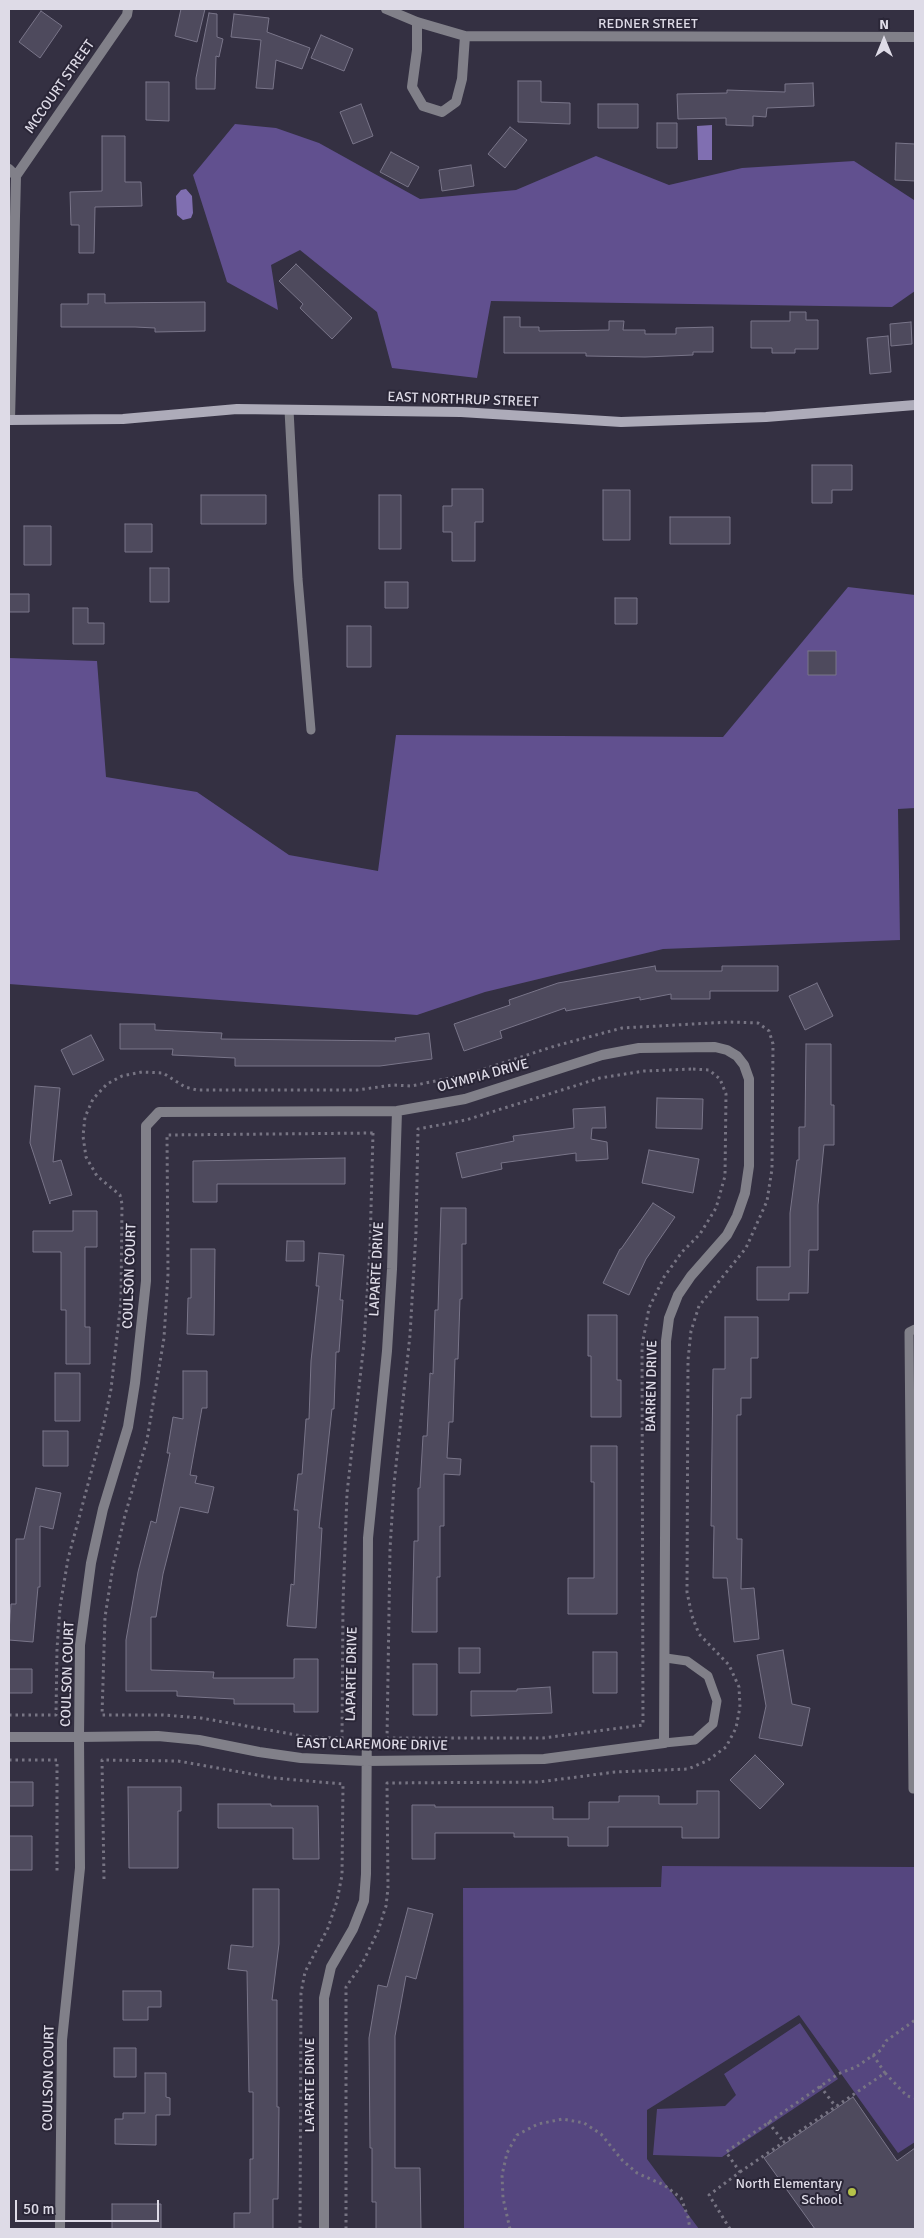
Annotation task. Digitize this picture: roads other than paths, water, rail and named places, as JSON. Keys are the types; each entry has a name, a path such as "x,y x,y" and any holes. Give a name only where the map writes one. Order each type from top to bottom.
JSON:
{"street":[{"name":"MCCOURT STREET","path":"10,420 13,173 127,15 128,9"},
{"name":"REDNER STREET","path":"386,9 417,22 465,36 915,37"},
{"path":"417,22 417,50 412,87 423,106 442,112 456,102 462,79 465,36"},
{"name":"EAST NORTHRUP STREET","path":"10,420 123,419 237,409 461,412 621,422 766,417 915,405"},
{"name":"OLYMPIA DRIVE","path":"146,1126 159,1112 397,1111 465,1099 602,1055 639,1048 715,1047 727,1050 737,1056"},
{"name":"BARREN DRIVE","path":"664,1744 666,1658 666,1341 669,1318 678,1295 690,1276 727,1235 737,1216 745,1193 749,1166 749,1079 744,1065 737,1056"},
{"name":"LAPARTE DRIVE","path":"324,2229 324,1998 331,1967 353,1929 364,1902 366,1874 365,1761 368,1538 388,1324 397,1111"},
{"name":"COULSON COURT","path":"60,2229 62,2040 80,1868 80,1645 91,1563 103,1509 128,1427 142,1325 146,1281 146,1126"},
{"name":"EAST CLAREMORE DRIVE","path":"9,1737 158,1736 191,1739 301,1758 365,1761 544,1760 664,1744"}],"lane":[{"path":"289,410 298,579 311,730"},
{"path":"915,1329 909,1332 913,1789 915,1789"},
{"path":"664,1744 695,1740 713,1724 717,1701 708,1676 686,1661 666,1658"}],"place":[{"name":"North Elementary School","path":"852,2192"}]}
